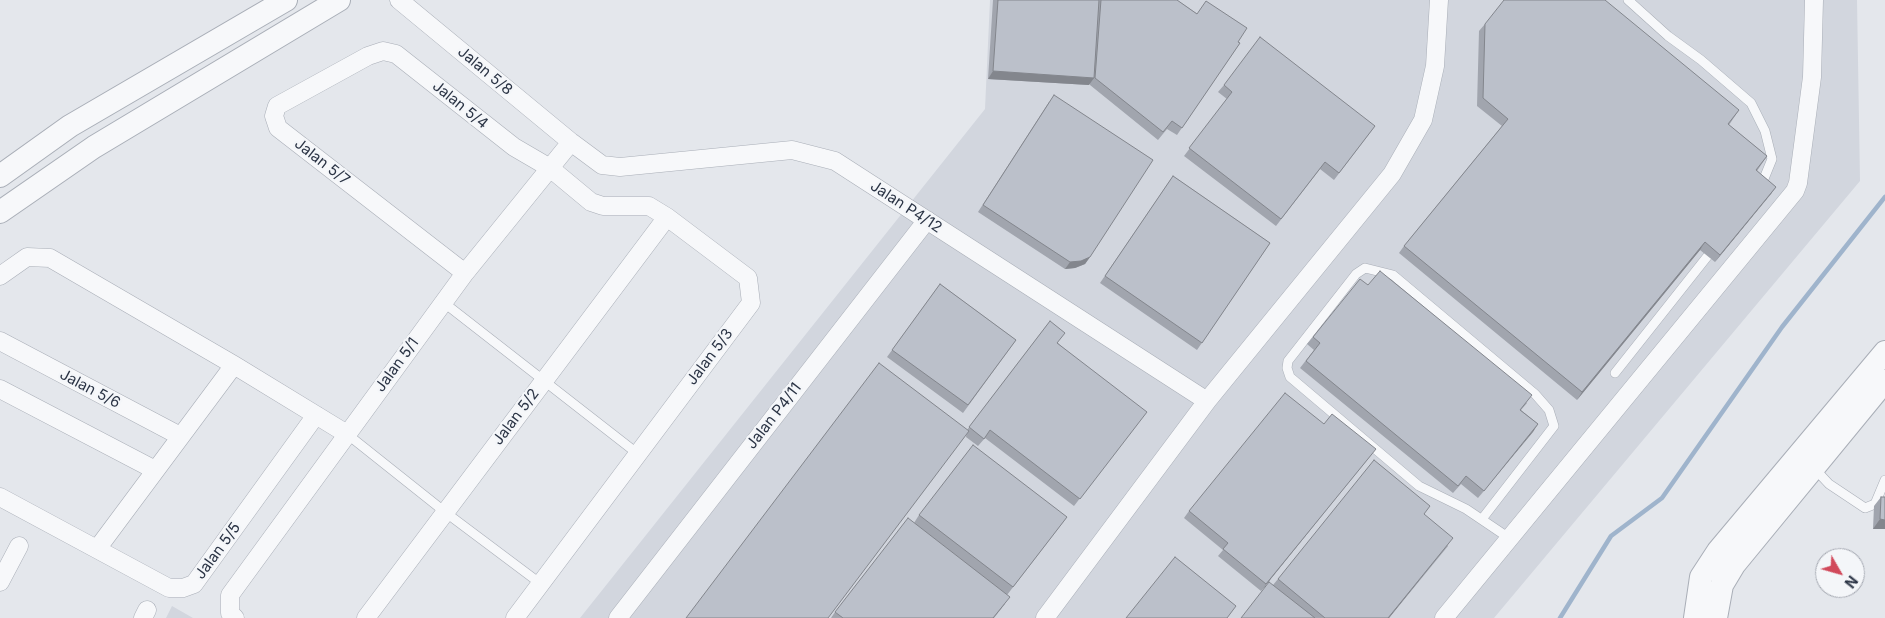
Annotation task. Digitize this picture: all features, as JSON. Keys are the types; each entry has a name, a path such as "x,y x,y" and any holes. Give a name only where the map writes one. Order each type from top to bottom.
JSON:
{"street":[{"path":"0,176 70,126 286,0"},
{"path":"0,212 94,147 338,0"},
{"name":"Jalan 5/8","path":"399,0 571,142"},
{"path":"1045,618 1207,401 1392,174 1422,120 1436,66 1440,0"},
{"path":"1444,618 1795,191 1798,183 1812,77 1814,0"},
{"name":"Jalan 5/4","path":"368,56 383,52 396,54 514,148 550,168"},
{"name":"Jalan 5/7","path":"368,56 277,106 274,116 278,128 465,273"},
{"path":"70,126 94,147"},
{"name":"Jalan 5/1","path":"235,618 230,613 230,594 443,302 571,142"},
{"name":"Jalan P4/12","path":"571,142 602,165 620,167 792,150 835,161 1207,401"},
{"name":"Jalan 5/3","path":"515,618 751,303 748,278 667,216 649,206 602,206 591,202 550,168"},
{"name":"Jalan 5/2","path":"366,618 667,216"},
{"name":"Jalan P4/11","path":"622,616 926,220"},
{"path":"0,276 26,257 50,258 234,365 347,434"},
{"name":"Jalan 5/6","path":"0,341 180,436"},
{"path":"1695,618 1701,577 1718,551 1885,352"},
{"path":"96,549 234,365"},
{"path":"1716,618 1722,585 1734,565 1885,380"},
{"path":"0,389 155,470"},
{"name":"Jalan 5/5","path":"0,496 169,588 183,588 194,584 316,415"},
{"path":"0,582 19,546"}],"lane":[{"path":"1628,0 1668,36 1701,60 1751,103 1765,131 1772,159 1758,193"},
{"path":"1615,374 1722,238"},
{"path":"1482,519 1554,426 1549,410 1535,394 1393,275 1365,268 1356,274 1288,361 1287,368 1290,377 1419,486 1466,509 1509,538"},
{"path":"443,302 638,454"},
{"path":"347,434 540,584"},
{"path":"1814,468 1829,484 1865,508 1875,504 1885,480"}],"shaded area":[{"path":"990,0 1857,0 1860,181 1494,618 580,618 985,109"},
{"path":"172,606 193,618 166,618"}],"building":[{"path":"998,0 1099,0 1094,78 993,71"},
{"path":"1101,0 1177,0 1197,14 1206,1 1247,28 1238,42 1240,43 1182,128 1172,121 1163,132 1095,78"},
{"path":"1504,0 1605,0 1739,110 1728,124 1767,156 1756,170 1776,187 1720,255 1705,242 1582,392 1404,246 1508,119 1483,98 1485,24"},
{"path":"1260,37 1375,126 1339,173 1325,162 1281,219 1189,148 1232,92 1224,85"},
{"path":"1054,95 1153,160 1090,257 1081,261 1070,262 983,205"},
{"path":"1173,176 1270,243 1202,343 1105,276"},
{"path":"1380,271 1532,395 1520,410 1538,424 1484,491 1466,476 1458,486 1306,361 1320,343 1313,337 1360,279 1368,285"},
{"path":"940,284 1016,340 968,405 892,350"},
{"path":"1050,321 1065,333 1057,343 1147,412 1080,499 990,430 984,439 969,427"},
{"path":"879,363 969,431 828,618 686,618"},
{"path":"1285,393 1324,424 1332,414 1376,449 1266,584 1223,549 1228,543 1189,511"},
{"path":"973,445 1067,517 1013,587 919,515"},
{"path":"1374,460 1430,506 1424,514 1453,538 1388,618 1325,618 1278,579"},
{"path":"1881,497 1885,497 1885,520 1880,519"},
{"path":"908,518 1010,597 993,618 843,618 835,612"},
{"path":"1175,557 1236,606 1227,618 1126,618"},
{"path":"1269,582 1315,618 1241,618"}],"waterway":[{"path":"1560,618 1611,536 1662,498 1782,327 1885,197"}]}
